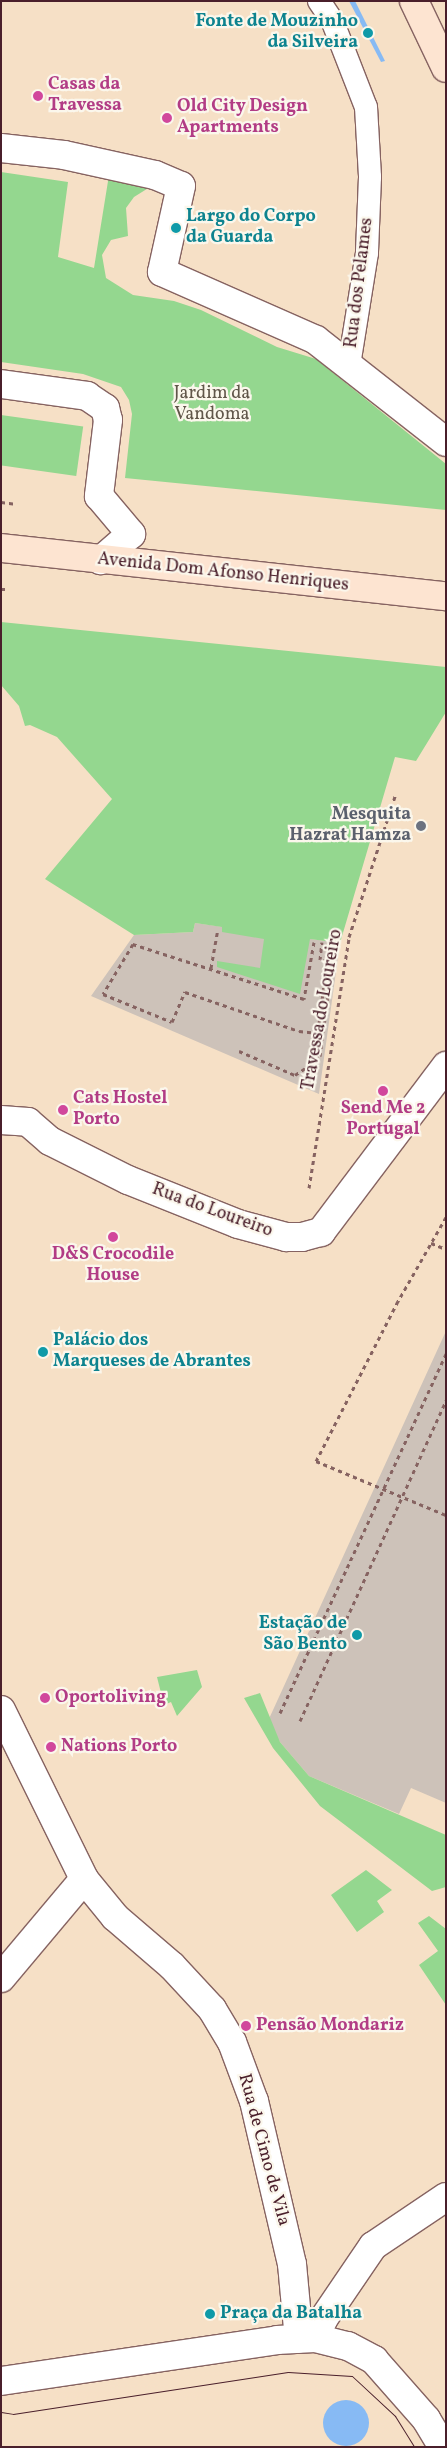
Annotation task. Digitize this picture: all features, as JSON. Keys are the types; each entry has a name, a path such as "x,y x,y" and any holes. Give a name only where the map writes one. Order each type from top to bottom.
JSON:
{"main road":[{"path":"414,1 446,68"},
{"name":"Avenida Dom Afonso Henriques","path":"1,548 446,596"}],"street":[{"path":"1,148 64,154 154,175 181,186 162,272 207,294 316,340 446,442"},
{"path":"1,384 88,396 105,408 108,420 99,496 131,534 102,560"},
{"path":"321,1232 446,1066"},
{"name":"Rua do Loureiro","path":"1,1120 28,1122 50,1141 128,1180 238,1224 286,1237 321,1232"},
{"name":"Rua de Cimo de Vila","path":"1,1710 84,1879 115,1917 172,1966 212,2009 232,2042 254,2101 292,2264 307,2338"},
{"path":"1,1978 84,1879"},
{"path":"307,2338 324,2318 373,2246 446,2197"},
{"path":"1,2381 307,2338 348,2346 374,2360 420,2412 442,2447"}],"lane":[{"name":"Rua dos Pelames","path":"319,1 332,20 366,107 370,177 367,253 349,365"}],"path":[{"path":"1,502 17,504"},
{"path":"1,589 9,589"},
{"name":"Travessa do Loureiro","path":"321,1232 305,1212 313,1144 348,937 396,793"},
{"path":"211,968 218,930"},
{"path":"314,942 304,998 133,944 103,994 172,1022 185,992 300,1031 318,1033"},
{"path":"239,1051 296,1075 314,1062 327,961 320,960 322,942"},
{"path":"316,1055 320,1056 328,995"},
{"path":"446,1217 316,1462 446,1515"},
{"path":"431,1243 446,1249"},
{"path":"280,1713 446,1353"},
{"path":"300,1721 446,1400"}],"shaded area":[{"path":"195,923 340,943 319,1094 91,996 134,935 193,932"},
{"name":"Estação de São Bento","path":"446,1331 446,1803 411,1788 399,1814 309,1776 280,1742 268,1721"}],"green space":[{"name":"Jardim da Vandoma","path":"1,172 68,182 58,257 94,268 109,175 150,187 134,197 126,208 128,236 111,240 102,255 106,278 133,295 174,301 201,310 277,347 316,359 446,464 446,510 125,478 132,414 129,400 121,387 83,374 1,362"},
{"path":"1,415 83,427 76,476 1,465"},
{"path":"1,622 446,667 446,712 416,761 395,757 340,943 310,939 300,994 217,967 217,961 260,968 264,939 222,932 222,927 195,923 193,932 134,935 45,879 112,799 57,737 30,725 25,726 19,706 1,685"},
{"path":"197,1670 202,1687 177,1716 171,1702 164,1705 157,1677"},
{"path":"260,1693 280,1742 309,1776 446,1835 446,1887 432,1891 320,1806 273,1748 244,1698"},
{"path":"366,1870 392,1890 377,1901 384,1912 357,1932 331,1895"},
{"path":"429,1916 446,1929 446,2005 419,1965 438,1951 418,1923"}],"water":[{"name":"Fonte de Mouzinho da Silveira","path":"349,1 355,1 385,61 381,62"},
{"path":"351,2400 363,2406 368,2414 368,2432 363,2440 355,2445 341,2446 329,2440 324,2432 323,2418 329,2406 337,2401"}],"tram line":[{"path":"1,2412 13,2414 288,2372 352,2376 395,2416 414,2447"}],"place":[{"name":"Fonte de Mouzinho da Silveira","path":"368,33"},
{"name":"Casas da Travessa","path":"38,96"},
{"name":"Old City Design Apartments","path":"167,118"},
{"name":"Largo do Corpo da Guarda","path":"176,228"},
{"name":"Mesquita Hazrat Hamza","path":"421,826"},
{"name":"Send Me 2 Portugal","path":"383,1091"},
{"name":"Cats Hostel Porto","path":"63,1110"},
{"name":"D&S Crocodile House","path":"113,1237"},
{"name":"Palácio dos Marqueses de Abrantes","path":"43,1352"},
{"name":"Estação de São Bento","path":"357,1635"},
{"name":"Oportoliving","path":"45,1698"},
{"name":"Nations Porto","path":"51,1747"},
{"name":"Pensão Mondariz","path":"246,2026"},
{"name":"Praça da Batalha","path":"210,2314"}]}
